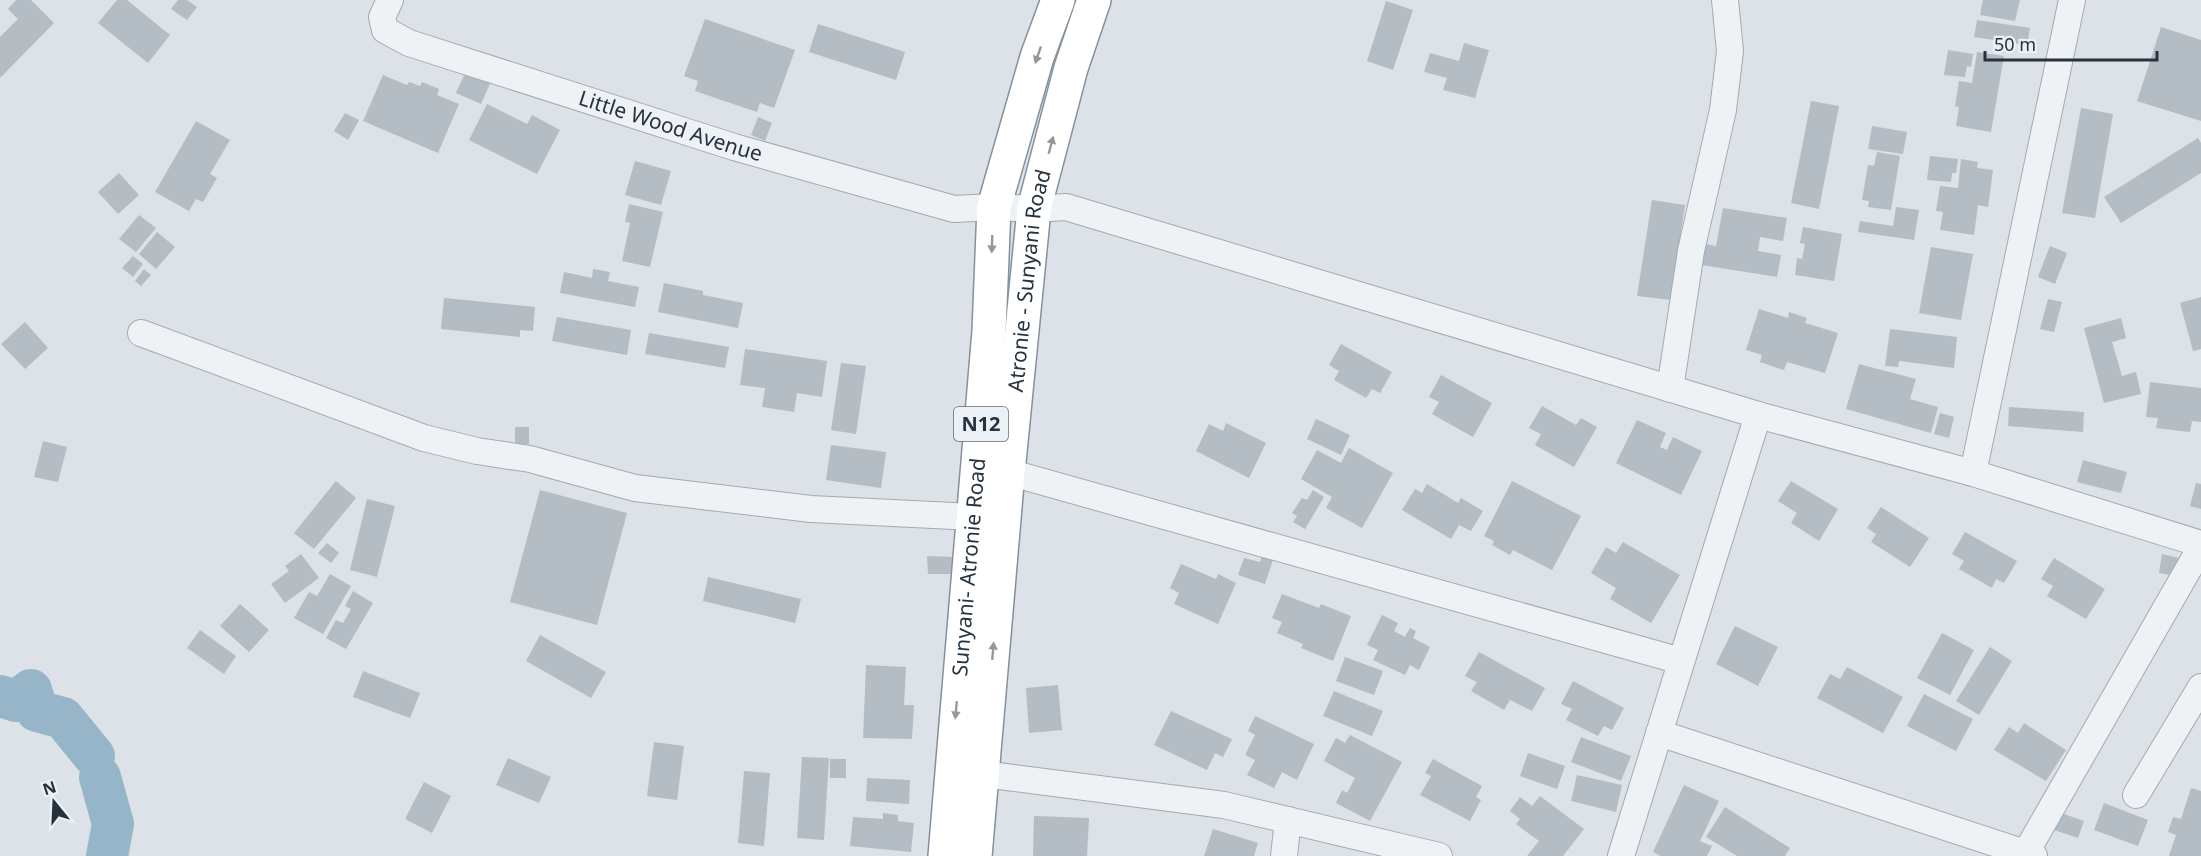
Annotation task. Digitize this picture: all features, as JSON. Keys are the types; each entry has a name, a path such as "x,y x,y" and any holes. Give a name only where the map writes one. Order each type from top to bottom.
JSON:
{"highway":[{"name":"Sunyani- Atronie Road","path":"945,856 950,770 974,517 988,331 994,207 1037,57 1058,0"},
{"name":"Atronie - Sunyani Road","path":"975,856 1008,472 1034,209 1071,68 1094,0"}],"street":[{"name":"Little Wood Avenue","path":"390,0 382,17 385,30 409,43 735,147 954,209 1066,207 1758,415 1973,473 2201,545"},
{"path":"1670,388 1691,251 1723,110 1730,51 1725,0"},
{"path":"1973,473 2072,0"},
{"path":"141,333 424,438 477,451 530,459 635,488 811,509 974,517"},
{"path":"1621,856 1758,415"},
{"path":"1008,472 1681,662"},
{"path":"1659,733 2028,855 2201,545"},
{"path":"2136,795 2201,687"},
{"path":"983,774 1224,805 1439,856"},
{"path":"1284,856 1288,820"}],"building":[{"path":"16,0 31,0 54,23 0,78 0,37 18,19 8,9"},
{"path":"117,0 127,0 170,35 148,63 98,23"},
{"path":"178,0 187,0 197,7 187,20 171,9"},
{"path":"1983,0 2020,0 2015,21 1980,15"},
{"path":"1386,1 1413,10 1393,70 1367,61"},
{"path":"705,19 795,50 774,108 760,103 757,112 695,91 698,81 684,76"},
{"path":"1977,20 2030,28 2027,45 1974,37"},
{"path":"818,24 905,52 896,80 809,52"},
{"path":"2161,27 2201,40 2201,121 2137,101"},
{"path":"1464,43 1489,50 1475,98 1443,90 1447,78 1424,72 1430,53 1459,61"},
{"path":"1948,50 1973,54 1971,67 1967,66 1965,77 1944,75"},
{"path":"1977,52 2004,56 1991,132 1956,126 1959,107 1955,106 1959,81 1972,83"},
{"path":"468,66 493,77 481,104 456,93"},
{"path":"383,75 407,85 409,82 420,86 422,82 439,89 437,95 459,104 438,153 363,121"},
{"path":"1811,101 1839,106 1819,209 1791,203"},
{"path":"487,104 527,124 532,115 560,130 537,174 469,140"},
{"path":"2081,108 2113,114 2095,218 2062,213"},
{"path":"345,113 359,120 348,140 334,131"},
{"path":"758,117 772,123 765,141 751,135"},
{"path":"196,121 230,140 210,174 217,178 203,202 196,199 189,211 155,192"},
{"path":"1872,126 1907,132 1903,154 1868,149"},
{"path":"2198,138 2201,143 2201,173 2121,223 2104,197"},
{"path":"1877,152 1900,156 1891,210 1868,207 1869,201 1862,200 1868,165 1874,166"},
{"path":"1930,156 1958,159 1956,173 1952,173 1951,182 1927,180"},
{"path":"1961,159 1978,162 1977,168 1993,170 1988,207 1978,205 1974,235 1940,230 1943,212 1936,211 1940,186 1958,188"},
{"path":"635,161 671,171 661,205 625,195"},
{"path":"119,173 139,195 118,214 98,192"},
{"path":"1652,200 1685,205 1671,300 1637,296"},
{"path":"629,204 663,212 650,267 622,261 630,223 625,222"},
{"path":"1896,207 1919,210 1914,240 1858,232 1860,221 1893,226"},
{"path":"1723,208 1787,218 1783,241 1760,237 1758,251 1781,255 1777,277 1702,265 1705,244 1716,246"},
{"path":"139,215 156,228 136,252 119,239"},
{"path":"1803,227 1842,234 1834,281 1795,275 1797,258 1802,259 1805,244 1800,243"},
{"path":"157,232 175,247 156,269 139,254"},
{"path":"2050,246 2067,253 2055,284 2038,277"},
{"path":"1931,247 1973,254 1961,320 1919,313"},
{"path":"133,256 143,264 133,277 122,268"},
{"path":"144,269 151,275 141,286 135,281"},
{"path":"593,269 610,272 608,281 639,287 635,307 560,293 564,272 592,278"},
{"path":"664,283 703,291 703,295 743,303 738,328 658,312"},
{"path":"2201,297 2201,349 2193,351 2180,303"},
{"path":"444,298 535,307 533,331 520,330 520,337 441,329"},
{"path":"2048,299 2062,302 2054,332 2040,329"},
{"path":"1759,309 1788,318 1789,312 1807,318 1805,323 1838,333 1825,373 1787,362 1784,370 1760,362 1762,355 1746,350"},
{"path":"557,317 631,330 627,355 552,341"},
{"path":"2121,318 2126,338 2112,342 2122,376 2136,372 2141,394 2104,403 2084,328"},
{"path":"25,322 48,348 25,369 1,344"},
{"path":"1890,329 1957,337 1954,368 1899,361 1898,367 1885,366"},
{"path":"649,333 729,347 725,368 645,354"},
{"path":"1341,344 1392,372 1380,393 1372,389 1366,398 1334,380 1339,371 1329,365"},
{"path":"745,349 827,361 822,397 797,393 794,412 762,407 765,388 740,385"},
{"path":"841,363 866,366 856,434 831,430"},
{"path":"1859,364 1916,379 1910,399 1938,407 1931,433 1846,409"},
{"path":"1441,375 1492,403 1473,437 1432,414 1439,402 1429,397"},
{"path":"2150,382 2201,388 2201,422 2192,421 2190,432 2156,428 2158,418 2146,417"},
{"path":"1542,406 1576,425 1581,418 1597,427 1574,467 1535,445 1541,434 1529,428"},
{"path":"2009,407 2084,412 2083,432 2008,426"},
{"path":"1940,413 1954,417 1949,438 1934,434"},
{"path":"1316,419 1350,435 1341,455 1307,439"},
{"path":"1637,420 1666,433 1660,447 1667,450 1673,437 1702,451 1681,495 1616,463"},
{"path":"1226,423 1266,443 1249,478 1196,451 1209,424 1223,431"},
{"path":"515,427 529,427 529,444 515,444"},
{"path":"43,441 67,447 58,482 34,477"},
{"path":"831,445 886,452 881,488 826,480"},
{"path":"1349,448 1393,473 1362,528 1326,508 1332,497 1301,479 1317,450 1341,463"},
{"path":"2083,460 2127,472 2121,493 2077,482"},
{"path":"336,481 356,498 314,549 294,533"},
{"path":"1512,481 1581,516 1552,570 1513,550 1510,555 1492,545 1494,541 1484,536"},
{"path":"1791,481 1838,509 1819,541 1791,523 1797,513 1778,501"},
{"path":"2196,483 2201,484 2201,509 2190,506"},
{"path":"1427,484 1458,503 1461,498 1483,511 1471,531 1459,525 1451,539 1402,510 1415,489 1422,493"},
{"path":"540,490 627,513 597,625 510,602"},
{"path":"1313,490 1324,497 1305,529 1293,522 1297,516 1292,513 1302,498 1307,500"},
{"path":"367,499 395,506 377,577 350,570"},
{"path":"1881,507 1929,538 1910,567 1871,542 1876,534 1867,528"},
{"path":"1965,532 2017,561 2004,583 1996,579 1992,588 1959,569 1964,561 1952,554"},
{"path":"1623,542 1680,575 1651,623 1610,599 1616,588 1591,573 1606,547 1616,553"},
{"path":"327,543 339,553 331,563 318,553"},
{"path":"301,554 319,578 285,603 271,584 289,571 285,566"},
{"path":"2162,554 2179,558 2176,576 2159,573"},
{"path":"927,556 957,557 957,574 928,574"},
{"path":"1262,556 1273,560 1265,584 1238,575 1244,558 1260,562"},
{"path":"2054,558 2105,589 2086,619 2047,596 2053,586 2041,579"},
{"path":"1181,564 1216,579 1218,574 1236,583 1218,624 1174,604 1179,593 1170,588"},
{"path":"330,574 351,586 323,634 294,618 309,592 317,596"},
{"path":"708,577 801,599 795,623 703,601"},
{"path":"353,591 373,603 346,649 326,638 336,620 343,623 351,609 345,606"},
{"path":"1282,594 1319,608 1321,604 1351,616 1333,661 1301,648 1303,644 1277,633 1282,622 1272,618"},
{"path":"240,604 269,630 249,652 220,626"},
{"path":"1382,615 1398,623 1394,631 1405,637 1410,628 1416,631 1413,638 1430,647 1419,670 1410,665 1405,675 1373,660 1378,650 1367,645"},
{"path":"1735,626 1778,647 1758,686 1716,664"},
{"path":"200,630 236,656 224,674 187,648"},
{"path":"1942,633 1974,650 1950,695 1917,678"},
{"path":"540,635 606,672 591,698 526,661"},
{"path":"1990,647 2012,661 1979,715 1956,701"},
{"path":"1479,652 1545,688 1532,711 1510,700 1504,710 1471,691 1477,682 1465,676"},
{"path":"1345,657 1383,671 1374,695 1336,681"},
{"path":"866,665 906,667 904,705 914,705 912,739 863,738"},
{"path":"1847,667 1903,697 1883,733 1817,698 1830,674 1840,679"},
{"path":"363,671 420,693 410,718 353,697"},
{"path":"1573,681 1624,708 1612,730 1604,726 1598,736 1566,720 1572,709 1561,704"},
{"path":"1058,685 1062,730 1029,733 1026,688"},
{"path":"1334,691 1383,711 1372,736 1323,716"},
{"path":"1924,694 1973,719 1956,751 1907,726"},
{"path":"1171,711 1232,739 1223,757 1215,753 1207,770 1154,745"},
{"path":"1255,716 1314,744 1297,780 1282,772 1274,788 1247,775 1255,760 1245,755 1255,735 1248,731"},
{"path":"2024,723 2066,750 2046,781 1994,750 2009,727 2018,733"},
{"path":"1350,735 1402,762 1370,821 1336,803 1342,790 1347,793 1355,778 1324,761 1336,738 1345,743"},
{"path":"1581,737 1631,756 1621,781 1571,762"},
{"path":"654,742 684,746 677,800 647,796"},
{"path":"1528,753 1565,766 1557,789 1520,776"},
{"path":"802,757 829,758 824,840 797,838"},
{"path":"508,758 551,777 539,803 496,785"},
{"path":"830,759 846,759 846,778 830,778"},
{"path":"1433,759 1482,786 1476,797 1481,800 1470,821 1420,795 1431,776 1425,773"},
{"path":"744,771 770,773 764,846 738,843"},
{"path":"1577,775 1622,785 1616,812 1571,801"},
{"path":"867,778 910,780 909,804 866,801"},
{"path":"424,782 451,796 432,833 405,819"},
{"path":"1684,785 1719,801 1700,841 1712,846 1707,856 1661,856 1653,852"},
{"path":"2191,788 2201,791 2201,856 2169,856 2176,835 2168,832 2173,817 2181,819"},
{"path":"1540,796 1584,829 1563,856 1527,856 1539,841 1516,824 1520,819 1510,811 1520,797 1532,806"},
{"path":"2104,803 2148,820 2138,846 2094,830"},
{"path":"1725,807 1790,848 1785,856 1737,856 1706,837"},
{"path":"883,813 898,815 898,821 914,823 911,852 850,846 853,817 883,819"},
{"path":"2061,813 2084,821 2078,838 2054,830"},
{"path":"1034,816 1089,818 1087,856 1033,856"},
{"path":"1213,829 1258,843 1254,856 1204,856"}],"waterway":[{"path":"0,696 16,701 31,690 37,711 63,718 94,756"},
{"path":"100,777 113,824 107,856"}]}
